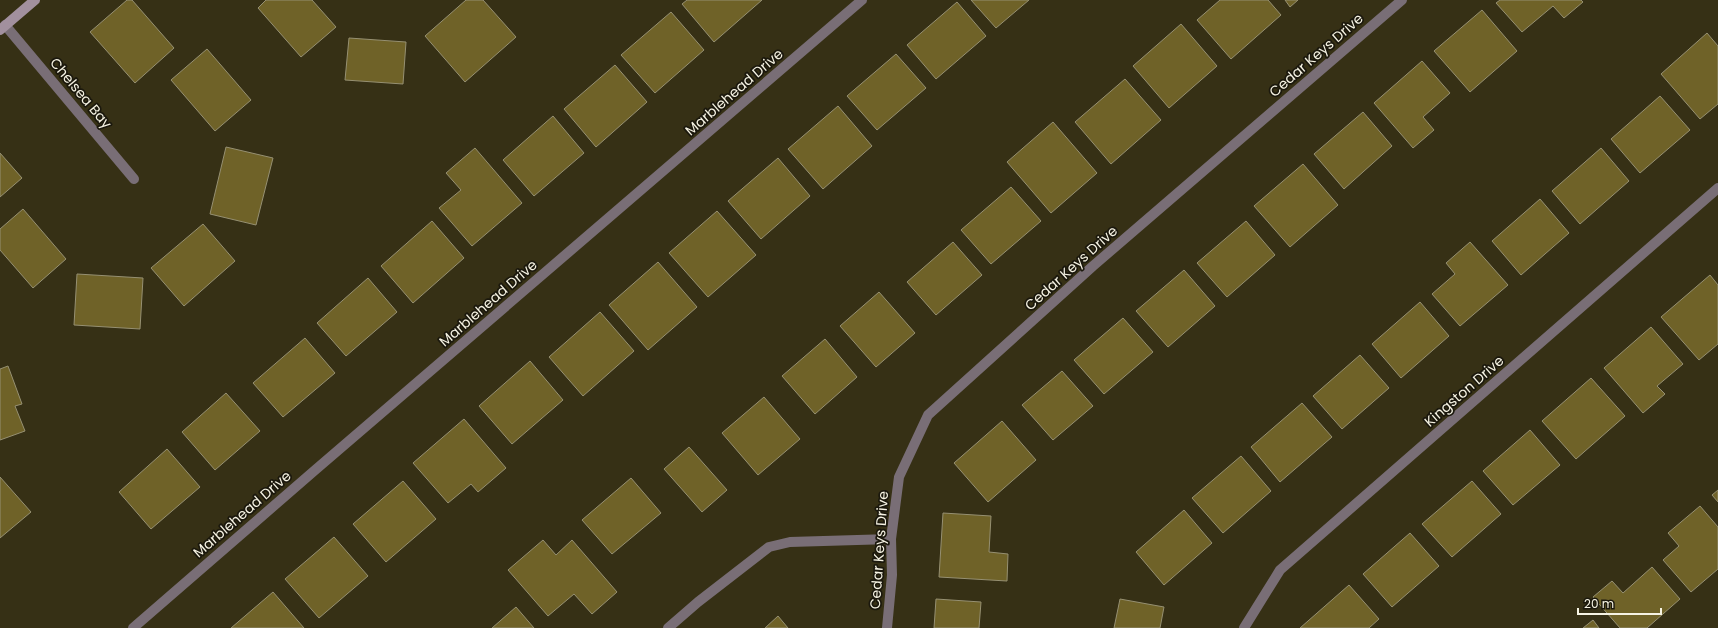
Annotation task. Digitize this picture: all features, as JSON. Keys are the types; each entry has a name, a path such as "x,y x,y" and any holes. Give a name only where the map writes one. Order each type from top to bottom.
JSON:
{"main road":[{"path":"3,27 35,0"}],"street":[{"name":"Marblehead Drive","path":"132,628 862,0"},
{"name":"Cedar Keys Drive","path":"887,628 892,575 891,539 899,477 928,415 1093,266 1402,0"},
{"name":"Chelsea Bay","path":"3,27 134,179"},
{"name":"Kingston Drive","path":"1244,628 1280,570 1718,188"},
{"path":"668,628 698,602 769,547 790,542 891,539"}],"building":[{"path":"127,0 132,0 174,48 135,83 90,32"},
{"path":"266,0 312,0 336,27 301,57 258,8"},
{"path":"466,0 483,0 516,37 465,82 425,36"},
{"path":"687,0 762,0 714,42 682,4"},
{"path":"971,0 1029,0 996,28"},
{"path":"1220,0 1268,0 1281,15 1231,59 1197,20"},
{"path":"1285,0 1298,0 1290,7"},
{"path":"1500,0 1581,0 1583,2 1564,18 1553,6 1522,32 1496,3"},
{"path":"957,2 986,36 936,79 907,45"},
{"path":"1482,10 1517,51 1470,92 1434,51"},
{"path":"671,12 704,50 655,93 621,55"},
{"path":"1181,24 1217,66 1169,108 1133,66"},
{"path":"1707,33 1718,46 1718,104 1700,119 1661,74"},
{"path":"349,38 406,42 403,84 345,80"},
{"path":"207,49 251,100 215,131 171,80"},
{"path":"896,54 926,88 877,130 847,96"},
{"path":"1422,61 1450,93 1423,117 1434,130 1413,148 1374,103"},
{"path":"615,65 647,102 596,147 564,109"},
{"path":"1125,79 1161,120 1111,164 1075,122"},
{"path":"1660,96 1690,130 1640,173 1611,139"},
{"path":"838,106 872,146 823,189 788,149"},
{"path":"1363,112 1392,146 1344,189 1314,154"},
{"path":"553,116 584,153 534,196 503,160"},
{"path":"1053,122 1097,173 1051,213 1007,162"},
{"path":"226,147 273,158 256,225 210,214"},
{"path":"475,148 522,203 472,246 439,208 461,190 446,173"},
{"path":"1601,148 1629,181 1580,224 1552,191"},
{"path":"0,153 22,178 0,197"},
{"path":"778,158 810,196 761,239 728,201"},
{"path":"1303,164 1338,205 1290,247 1254,206"},
{"path":"1011,187 1041,221 991,264 961,230"},
{"path":"1540,199 1569,233 1521,275 1492,241"},
{"path":"23,209 66,259 33,288 0,250 0,229"},
{"path":"717,211 756,255 708,297 669,253"},
{"path":"432,221 464,258 413,303 381,266"},
{"path":"1246,221 1275,255 1227,297 1197,263"},
{"path":"203,224 235,261 184,306 151,268"},
{"path":"953,242 982,275 936,315 907,282"},
{"path":"1470,242 1508,285 1460,326 1432,294 1455,274 1446,263"},
{"path":"658,262 697,307 648,350 609,305"},
{"path":"1184,270 1215,306 1168,347 1136,311"},
{"path":"77,274 143,278 140,329 74,325"},
{"path":"1710,275 1718,285 1718,344 1699,360 1661,317"},
{"path":"368,278 397,312 346,356 317,323"},
{"path":"879,292 915,333 876,367 840,326"},
{"path":"1420,302 1449,336 1401,378 1372,344"},
{"path":"600,312 634,351 583,396 549,357"},
{"path":"1123,318 1153,352 1104,394 1074,360"},
{"path":"1651,327 1683,364 1657,386 1665,394 1643,413 1604,368"},
{"path":"305,338 335,373 283,417 253,383"},
{"path":"825,339 857,377 815,414 782,376"},
{"path":"1360,355 1389,388 1342,429 1313,396"},
{"path":"530,361 563,400 512,444 479,406"},
{"path":"8,366 22,404 15,406 25,431 0,440 0,369"},
{"path":"1062,371 1093,406 1053,440 1022,405"},
{"path":"1591,378 1625,416 1576,459 1542,421"},
{"path":"226,393 260,431 215,470 182,432"},
{"path":"764,397 800,439 758,475 722,433"},
{"path":"1302,403 1332,437 1280,482 1251,447"},
{"path":"464,419 506,468 478,492 471,484 448,503 413,463"},
{"path":"1002,421 1036,460 988,502 954,463"},
{"path":"1530,430 1560,465 1513,505 1483,471"},
{"path":"689,447 727,490 702,512 664,469"},
{"path":"167,449 200,487 151,529 119,492"},
{"path":"1241,456 1271,491 1223,533 1192,498"},
{"path":"0,477 31,512 0,538"},
{"path":"631,478 661,513 612,554 582,520"},
{"path":"403,481 436,519 386,562 353,524"},
{"path":"1472,481 1501,514 1452,557 1422,524"},
{"path":"1718,490 1718,502 1712,495"},
{"path":"1700,506 1718,527 1718,569 1691,592 1663,560 1679,546 1668,533"},
{"path":"1184,510 1212,543 1164,585 1136,552"},
{"path":"943,513 991,516 989,552 1008,554 1007,581 939,577"},
{"path":"1410,533 1439,566 1392,607 1363,574"},
{"path":"334,537 368,576 319,618 285,579"},
{"path":"543,540 556,555 572,540 617,592 592,614 574,594 548,616 508,570"},
{"path":"1652,567 1680,599 1647,628 1620,628 1593,597 1612,581 1623,593"},
{"path":"1349,585 1379,619 1369,628 1300,628"},
{"path":"273,592 304,628 231,628"},
{"path":"936,599 981,602 979,628 934,628"},
{"path":"1120,599 1164,607 1160,628 1114,628"},
{"path":"516,607 534,628 492,628"},
{"path":"778,616 788,628 765,628"},
{"path":"1593,620 1599,628 1583,628"}]}
